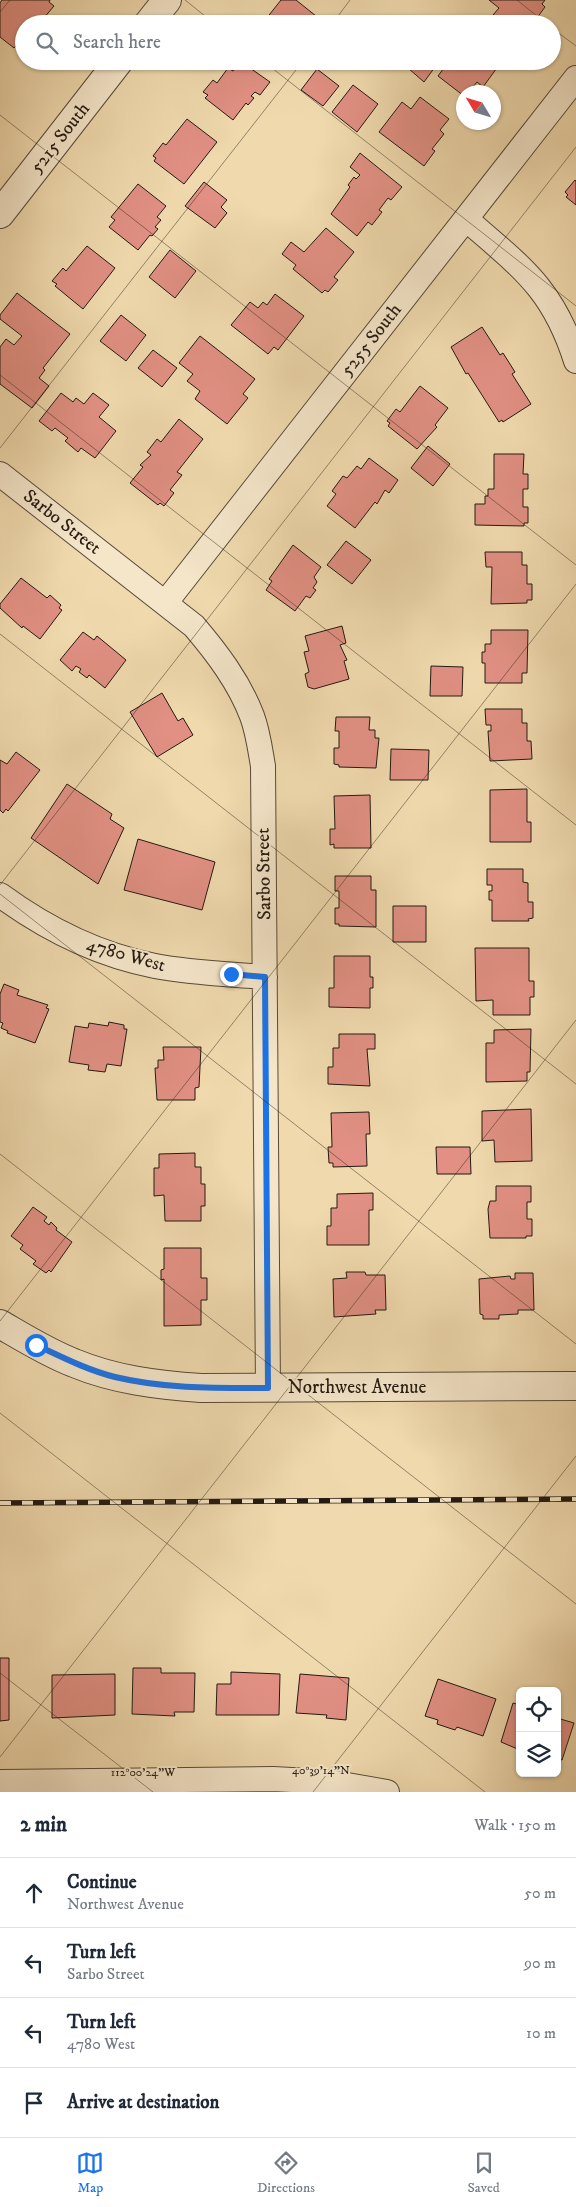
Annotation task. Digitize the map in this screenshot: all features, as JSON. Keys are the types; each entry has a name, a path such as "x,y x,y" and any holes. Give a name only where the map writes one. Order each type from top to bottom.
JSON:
{"street":[{"path":"155,15 167,0"},
{"name":"5215 South","path":"1,211 112,70"},
{"name":"5255 South","path":"166,602 576,78"},
{"path":"466,219 523,268 542,290 562,322 576,361"},
{"name":"Sarbo Street","path":"0,474 166,602 194,626 219,655 242,695 252,718 263,766 268,1388"},
{"name":"4780 West","path":"0,895 18,908 61,933 106,953 155,966 265,977"},
{"name":"Northwest Avenue","path":"0,1324 75,1364 115,1376 158,1385 201,1388 576,1386"},
{"path":"0,1782 273,1780 330,1782 388,1792"}],"building":[{"path":"2,0 50,0 49,2 54,6 46,15 15,15 14,48 0,37 0,3"},
{"path":"281,0 296,0 315,15 269,15"},
{"path":"489,0 545,0 542,4 545,7 539,15 493,15 499,8"},
{"path":"227,70 253,70 270,82 260,95 255,92 251,96 254,98 248,105 246,103 233,120 205,98 208,95 203,92 213,80 217,83"},
{"path":"316,70 339,86 323,106 301,90"},
{"path":"410,70 433,70 424,82"},
{"path":"442,70 495,70 484,85 477,82 475,85 456,85 456,90 438,76"},
{"path":"353,85 378,104 357,132 332,112"},
{"path":"420,97 449,119 440,130 444,134 432,149 435,151 424,166 379,132 402,102 411,109"},
{"path":"187,119 217,142 184,184 154,161 156,158 153,156 163,143 166,145"},
{"path":"360,153 402,187 391,200 388,198 379,210 382,212 372,225 368,222 357,236 331,214 350,187 348,185 354,177 356,179 360,175 350,167"},
{"path":"575,180 576,205 566,197 568,195 565,192"},
{"path":"204,182 227,200 221,207 227,213 215,228 185,206"},
{"path":"138,184 166,206 157,217 161,220 155,227 158,229 152,236 150,235 138,250 109,227 115,220 111,217"},
{"path":"326,228 354,252 334,277 338,280 328,292 325,290 322,293 293,269 296,265 282,254 291,242 304,252"},
{"path":"87,246 115,268 83,309 55,286 57,284 52,281 63,268 66,271"},
{"path":"170,250 196,271 175,298 149,277"},
{"path":"17,293 70,334 43,368 45,370 39,378 49,386 32,408 0,384 0,347 6,339 14,345 22,336 0,319 0,315"},
{"path":"275,294 304,316 278,350 274,347 268,354 231,325 250,302 258,308 263,302 267,305"},
{"path":"121,315 146,335 126,361 100,341"},
{"path":"482,327 500,355 503,353 515,372 512,374 531,404 503,422 502,420 499,422 468,373 466,374 451,347"},
{"path":"200,336 255,379 243,394 248,398 227,424 195,399 200,391 187,381 193,374 179,363"},
{"path":"153,350 177,368 162,387 138,368"},
{"path":"420,386 448,408 435,425 437,427 417,449 388,426 390,423 387,421 396,409 400,412"},
{"path":"61,393 73,402 76,398 84,404 93,393 109,405 99,417 116,431 95,458 81,448 78,452 65,441 68,438 55,428 52,431 39,421"},
{"path":"179,419 203,439 177,472 182,475 170,490 174,493 164,506 160,503 158,505 130,483 143,467 140,465 151,455 147,452 157,439 161,442"},
{"path":"428,446 450,464 433,486 411,468"},
{"path":"494,454 524,454 523,474 528,474 528,489 523,489 523,507 528,507 528,523 524,523 524,526 475,525 475,504 485,504 485,496 488,496 488,489 494,489"},
{"path":"369,458 398,480 389,493 385,490 377,504 375,502 355,528 327,506 336,494 332,491 343,476 347,478 357,466 361,469"},
{"path":"346,541 371,560 352,584 327,565"},
{"path":"293,545 321,567 314,577 317,582 313,588 316,590 310,598 306,596 295,611 266,590 272,581 269,579"},
{"path":"485,552 522,552 522,565 527,565 527,584 532,584 532,600 527,600 527,603 491,604 492,567 486,567"},
{"path":"21,578 47,598 50,595 61,605 59,608 62,610 40,639 23,626 22,628 0,608 0,604"},
{"path":"342,626 346,643 340,645 347,660 344,661 349,679 314,689 308,687 305,674 309,672 304,652 309,651 305,636"},
{"path":"491,630 528,630 527,673 522,673 522,683 485,683 485,663 482,663 482,652 485,652 485,644 491,644"},
{"path":"83,632 94,640 97,636 126,660 105,688 89,675 87,678 79,672 81,669 76,666 72,671 60,660"},
{"path":"431,666 463,667 462,696 430,696"},
{"path":"162,693 178,721 183,718 193,735 157,757 130,712"},
{"path":"485,709 522,709 522,723 527,723 527,741 531,741 532,759 490,761 488,731 491,731 491,725 486,725"},
{"path":"336,717 370,717 369,730 375,730 375,738 379,738 376,768 339,767 339,765 334,764 334,748 339,748 339,731 335,731"},
{"path":"391,749 429,750 428,780 390,780"},
{"path":"16,752 40,770 8,811 6,809 3,813 0,810 0,760 7,764"},
{"path":"67,784 112,814 110,819 124,828 98,884 31,838"},
{"path":"527,789 527,822 531,822 531,842 490,842 490,790"},
{"path":"370,795 371,848 334,848 334,844 330,845 330,829 335,829 334,796"},
{"path":"138,839 215,862 202,910 124,890"},
{"path":"487,869 523,869 523,882 528,883 528,902 533,902 533,918 528,919 529,921 492,921 492,900 489,900 489,891 492,891 492,885 487,885"},
{"path":"335,876 371,876 371,890 376,890 376,927 339,926 339,924 335,924 335,908 339,908 339,891 335,891"},
{"path":"393,906 426,906 426,942 393,942"},
{"path":"475,948 529,948 529,981 534,981 534,997 530,997 530,1015 493,1015 493,1000 476,1001"},
{"path":"334,956 370,956 370,977 373,977 373,988 370,988 370,1008 329,1007 329,988 334,988"},
{"path":"4,984 19,990 17,995 48,1005 46,1008 49,1009 35,1043 7,1033 8,1031 1,1028 3,1023 0,1022 0,994"},
{"path":"109,1022 124,1025 124,1029 127,1029 121,1066 107,1064 105,1072 88,1070 89,1065 69,1062 75,1026 88,1028 89,1023 108,1026"},
{"path":"531,1029 530,1072 527,1072 527,1081 486,1082 486,1043 494,1043 494,1030"},
{"path":"339,1034 375,1034 375,1049 367,1049 370,1086 328,1084 328,1067 333,1067 333,1048 339,1048"},
{"path":"163,1047 201,1047 199,1087 195,1088 195,1100 157,1100 155,1068 158,1068 158,1060 164,1060"},
{"path":"531,1109 532,1161 495,1162 494,1140 482,1141 482,1111"},
{"path":"369,1112 370,1134 366,1134 367,1166 333,1167 333,1163 329,1163 328,1147 332,1147 331,1113"},
{"path":"436,1147 470,1147 471,1174 437,1174"},
{"path":"195,1153 195,1167 201,1167 201,1184 205,1184 205,1206 201,1206 201,1221 165,1221 164,1195 154,1196 154,1168 159,1168 159,1154"},
{"path":"496,1186 531,1186 531,1202 527,1202 527,1219 532,1219 532,1236 526,1236 526,1238 490,1238 488,1209 490,1201 496,1201"},
{"path":"373,1193 373,1210 369,1210 369,1245 327,1245 327,1226 331,1226 331,1208 337,1208 337,1194"},
{"path":"33,1207 47,1217 44,1221 49,1225 51,1222 57,1228 56,1230 72,1242 51,1272 49,1270 46,1273 33,1264 36,1261 20,1249 23,1245 11,1236"},
{"path":"164,1248 201,1248 201,1278 207,1278 207,1300 201,1300 201,1325 164,1326 164,1279 161,1280 161,1270 164,1269"},
{"path":"346,1272 385,1275 386,1310 375,1310 376,1314 334,1317 333,1279 347,1278"},
{"path":"515,1273 533,1273 534,1310 518,1310 518,1314 499,1315 499,1319 483,1319 483,1315 480,1314 479,1279 510,1276 511,1279 515,1279"},
{"path":"0,1658 9,1658 9,1720 0,1721"},
{"path":"133,1668 161,1668 161,1673 195,1673 194,1712 174,1712 175,1716 132,1714"},
{"path":"231,1672 280,1674 279,1715 216,1715 217,1684 231,1684"},
{"path":"115,1674 115,1715 52,1718 52,1675"},
{"path":"300,1674 349,1678 346,1720 326,1718 327,1715 296,1713"},
{"path":"438,1679 496,1699 483,1736 457,1727 455,1730 437,1724 438,1720 425,1716"},
{"path":"513,1703 516,1704 516,1748 501,1742"},
{"path":"561,1719 574,1723 561,1760"}],"railway":[{"path":"0,1503 576,1499"}],"route":[{"path":"36,1345 75,1364 115,1376 158,1385 201,1388 268,1388 265,977 231,974"}]}
